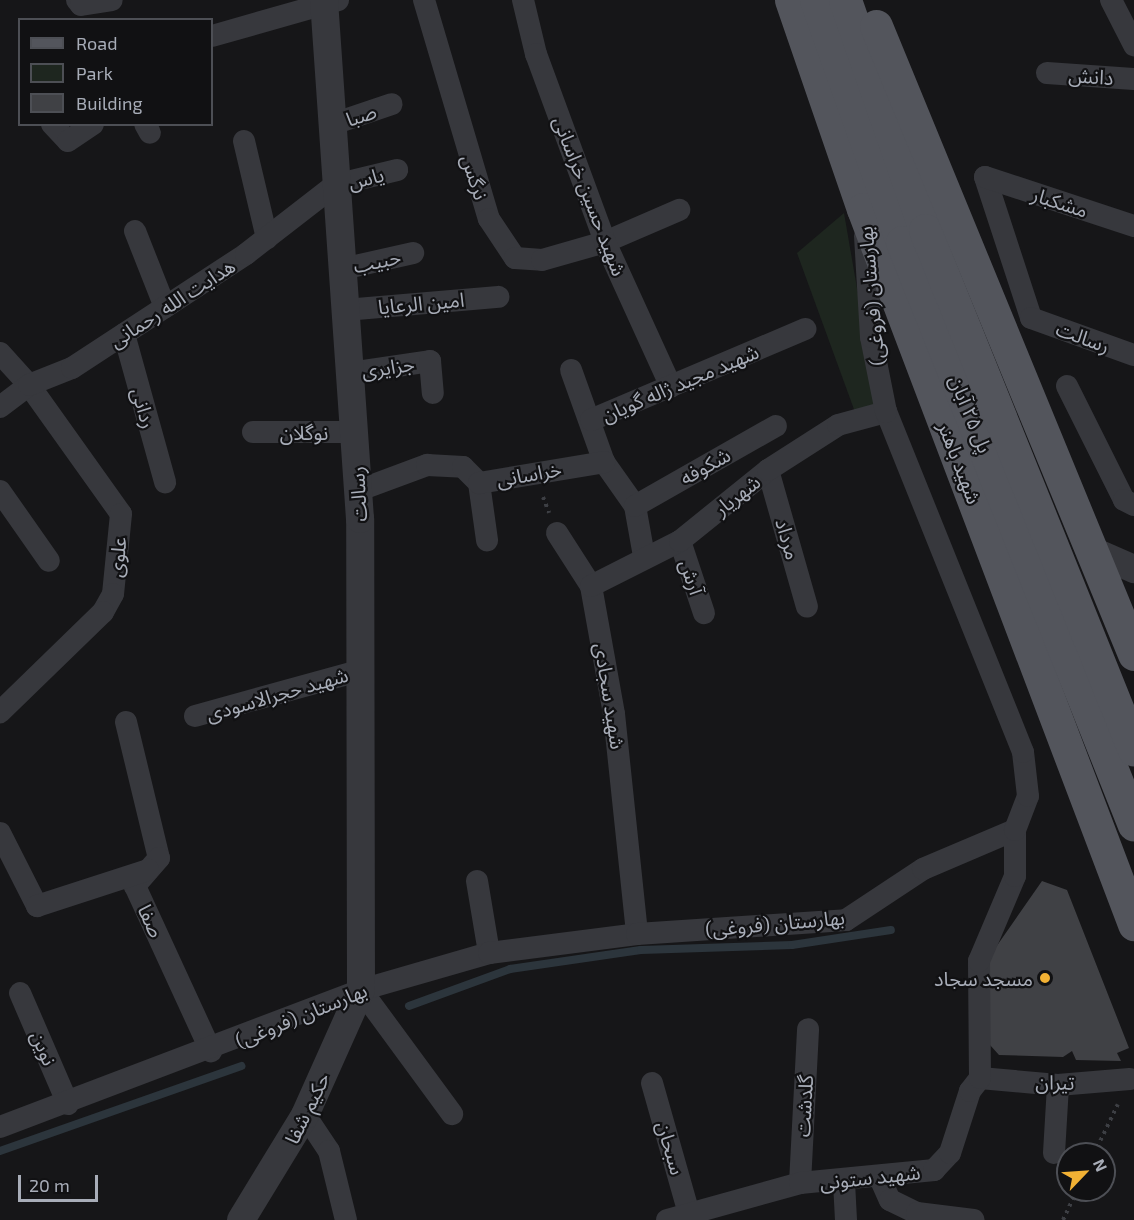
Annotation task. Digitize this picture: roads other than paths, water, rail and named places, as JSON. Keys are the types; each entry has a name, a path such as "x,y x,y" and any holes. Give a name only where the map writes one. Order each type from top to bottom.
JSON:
{"main road":[{"name":"شهید باهنر","path":"791,0 863,209 1134,924"},
{"name":"پل ۲۵ آبان","path":"816,0 902,242 1134,825"},
{"name":"پل ۲۵ آبان","path":"845,0 925,230 1134,750"},
{"path":"866,0 1134,654"}],"street":[{"path":"82,8 112,0"},
{"path":"213,36 329,0"},
{"name":"رسالت","path":"329,0 330,125 355,432 357,490 361,990"},
{"name":"نرگس","path":"424,0 489,219 515,258 542,260 605,242"},
{"name":"شهید حسین خراسانی","path":"523,0 536,54 605,242 671,387"},
{"path":"1111,0 1134,45"},
{"name":"دانش","path":"1047,73 1133,76"},
{"name":"صبا","path":"330,125 392,104"},
{"path":"54,126 68,141 90,126"},
{"path":"244,141 267,238"},
{"name":"یاس","path":"335,185 397,170"},
{"name":"مشکبار","path":"1031,318 986,177 1134,226"},
{"name":"هدایت الله رحمانی","path":"0,406 29,385 72,368 165,307 267,238 335,185"},
{"name":"بهارستان (فروغی)","path":"0,1127 211,1051 361,990 489,953 637,934 846,920 923,869 1015,830 1028,796 1023,752 886,412 871,337 863,209"},
{"path":"605,242 679,210"},
{"path":"135,231 165,307"},
{"name":"حبیب","path":"342,269 412,253"},
{"name":"امین الرعایا","path":"345,310 498,297"},
{"name":"رسالت","path":"1031,318 1134,355"},
{"name":"شهید مجید ژاله گویان","path":"644,556 635,506 604,462 591,420 805,329"},
{"name":"ردانی","path":"124,334 165,482"},
{"name":"علوی","path":"0,353 29,385 121,514 113,594 103,612 0,712"},
{"name":"جزایری","path":"350,373 430,361 433,393"},
{"path":"571,370 591,420"},
{"path":"1067,386 1124,500 1134,506"},
{"name":"شهریار","path":"591,586 644,556 680,541 768,470 838,425 886,412"},
{"name":"شکوفه","path":"635,506 776,426"},
{"name":"نوگلان","path":"253,432 355,432"},
{"name":"خراسانی","path":"357,490 427,465 463,467 479,483 533,472 604,462"},
{"name":"مرداد","path":"768,470 807,607"},
{"path":"479,483 487,540"},
{"path":"0,491 49,561"},
{"name":"شهید سجادی","path":"557,533 591,586 617,736 637,934"},
{"name":"آرش","path":"680,541 704,613"},
{"path":"1093,551 1134,569"},
{"name":"شهید حجرالاسودی","path":"195,716 358,671"},
{"name":"صفا","path":"126,722 159,858 135,886 211,1051"},
{"name":"شهید ستونی","path":"667,1220 800,1183 844,1182 934,1170 950,1153 970,1091 980,1078 979,961 1009,898 1015,830"},
{"path":"0,833 37,906 149,870"},
{"path":"477,881 489,953"},
{"path":"361,990 452,1114"},
{"name":"حکیم شفا","path":"242,1220 305,1115 361,990"},
{"name":"نوین","path":"20,993 68,1104"},
{"name":"گلدشت","path":"800,1183 808,1029"},
{"name":"تیران","path":"980,1078 1058,1085 1130,1079"},
{"name":"سبحان","path":"652,1083 689,1214"},
{"path":"1054,1153 1058,1085"},
{"path":"305,1115 329,1151 346,1220"},
{"path":"880,1178 890,1200 916,1213 974,1220"},
{"path":"844,1182 846,1220"}],"waterway":[{"path":"409,1006 510,969 641,950 792,945 891,930"},
{"path":"0,1151 241,1066"}],"place":[{"name":"مسجد سجاد","path":"1045,978"}]}
